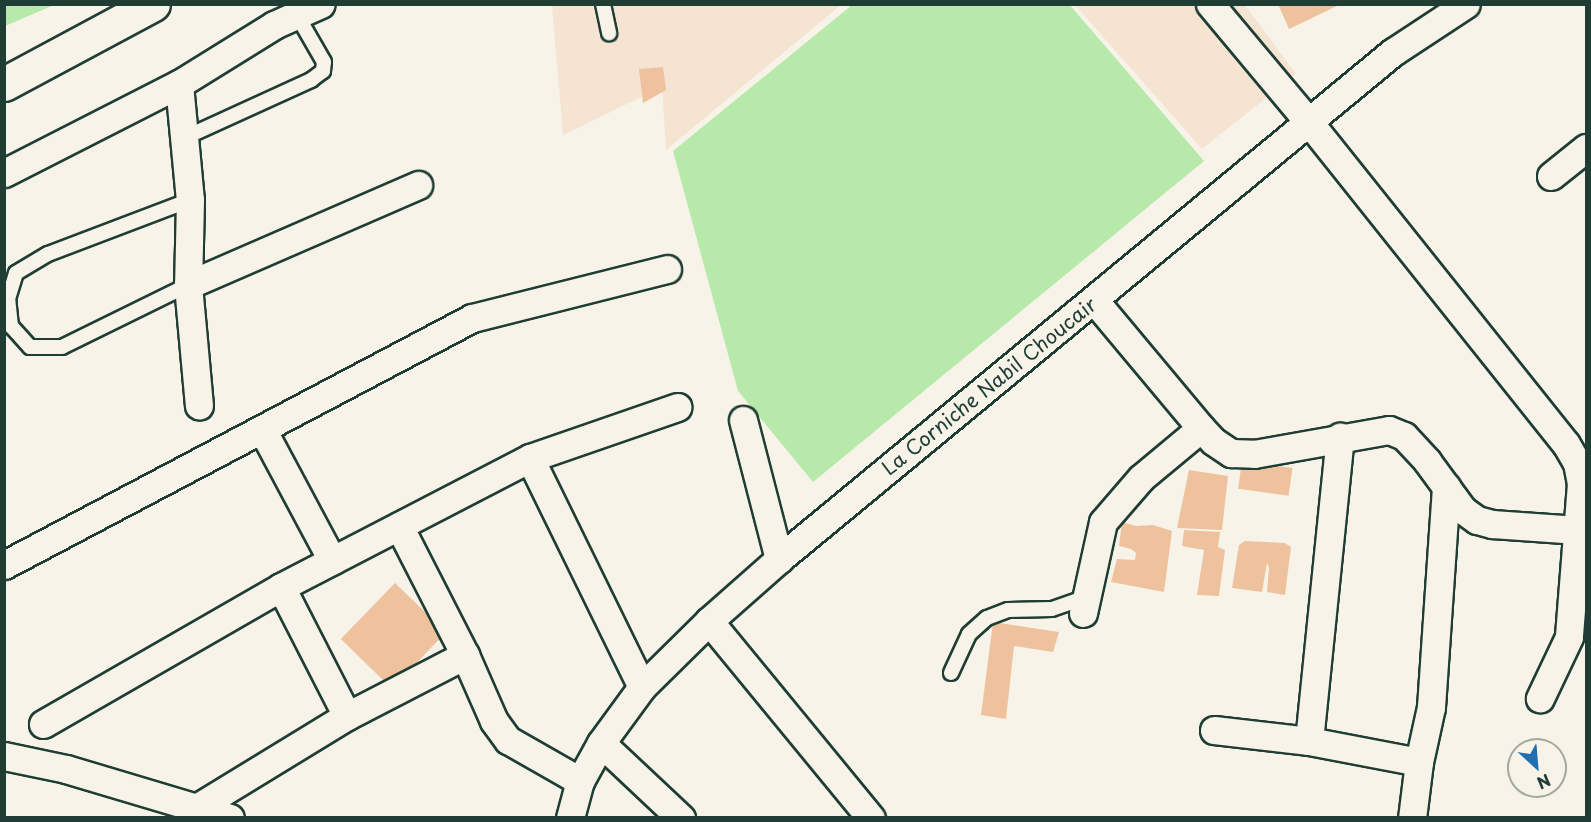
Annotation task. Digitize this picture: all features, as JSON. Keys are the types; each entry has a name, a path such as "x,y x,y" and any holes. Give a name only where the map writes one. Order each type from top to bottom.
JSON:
{"highway":[{"path":"4,70 142,10"},
{"path":"4,84 142,10"}],"street":[{"path":"1209,4 1308,121 1566,444 1577,463 1581,483 1578,530 1578,638 1540,698"},
{"name":"La Corniche Nabil Choucair","path":"570,818 580,781 601,743 642,687 709,621 779,559 1308,121 1393,52 1466,4"},
{"path":"4,173 179,84 289,12"},
{"path":"179,84 190,200 188,285 199,405"},
{"path":"1551,176 1587,148"},
{"path":"188,285 418,185"},
{"path":"4,565 472,318 667,269"},
{"path":"1094,300 1212,441 1232,453 1254,454 1389,430 1404,436 1463,510 1476,520 1492,524 1578,530"},
{"path":"43,724 281,586 530,458 677,407"},
{"path":"742,420 779,559"},
{"path":"1085,605 1103,522 1142,478 1201,428"},
{"path":"262,429 332,560"},
{"path":"1310,741 1340,437"},
{"path":"530,458 642,687"},
{"path":"1412,818 1419,762 1431,707 1446,487"},
{"path":"399,526 465,655 494,721 508,740 580,781"},
{"path":"281,586 347,716"},
{"path":"709,621 871,818"},
{"path":"198,807 347,716 465,655"},
{"path":"1214,730 1310,741 1419,762"},
{"path":"601,743 681,818"},
{"path":"4,756 66,769 230,818"}],"lane":[{"path":"603,4 609,33"},
{"path":"184,138 311,80 323,71 324,62 289,12"},
{"path":"188,285 62,347 30,346 11,326 8,299 16,273 48,254 190,200"},
{"path":"951,673 969,634 987,618 1008,610 1052,609 1085,605"}],"shaded area":[{"path":"552,5 841,5 666,150 662,87 563,135"},
{"path":"1075,5 1245,5 1296,74 1202,149"}],"green space":[{"path":"5,4 54,4 54,5 5,26"},
{"path":"1069,4 1204,161 813,482 738,391 673,151 852,5"}],"building":[{"path":"1278,4 1341,4 1289,29"},
{"path":"663,67 666,90 643,103 639,69"},
{"path":"1242,461 1293,468 1289,496 1238,489"},
{"path":"1189,470 1228,476 1222,530 1177,528"},
{"path":"1122,522 1136,526 1153,525 1172,531 1164,592 1111,582 1117,559 1135,560 1136,553 1119,546"},
{"path":"1184,530 1220,532 1218,547 1225,550 1219,596 1197,595 1204,550 1182,546"},
{"path":"1245,541 1285,543 1291,547 1285,595 1267,592 1269,568 1267,563 1262,592 1232,588 1239,545"},
{"path":"395,583 446,632 392,688 341,639"},
{"path":"993,622 1059,632 1053,652 1014,646 1006,719 981,715"}]}
